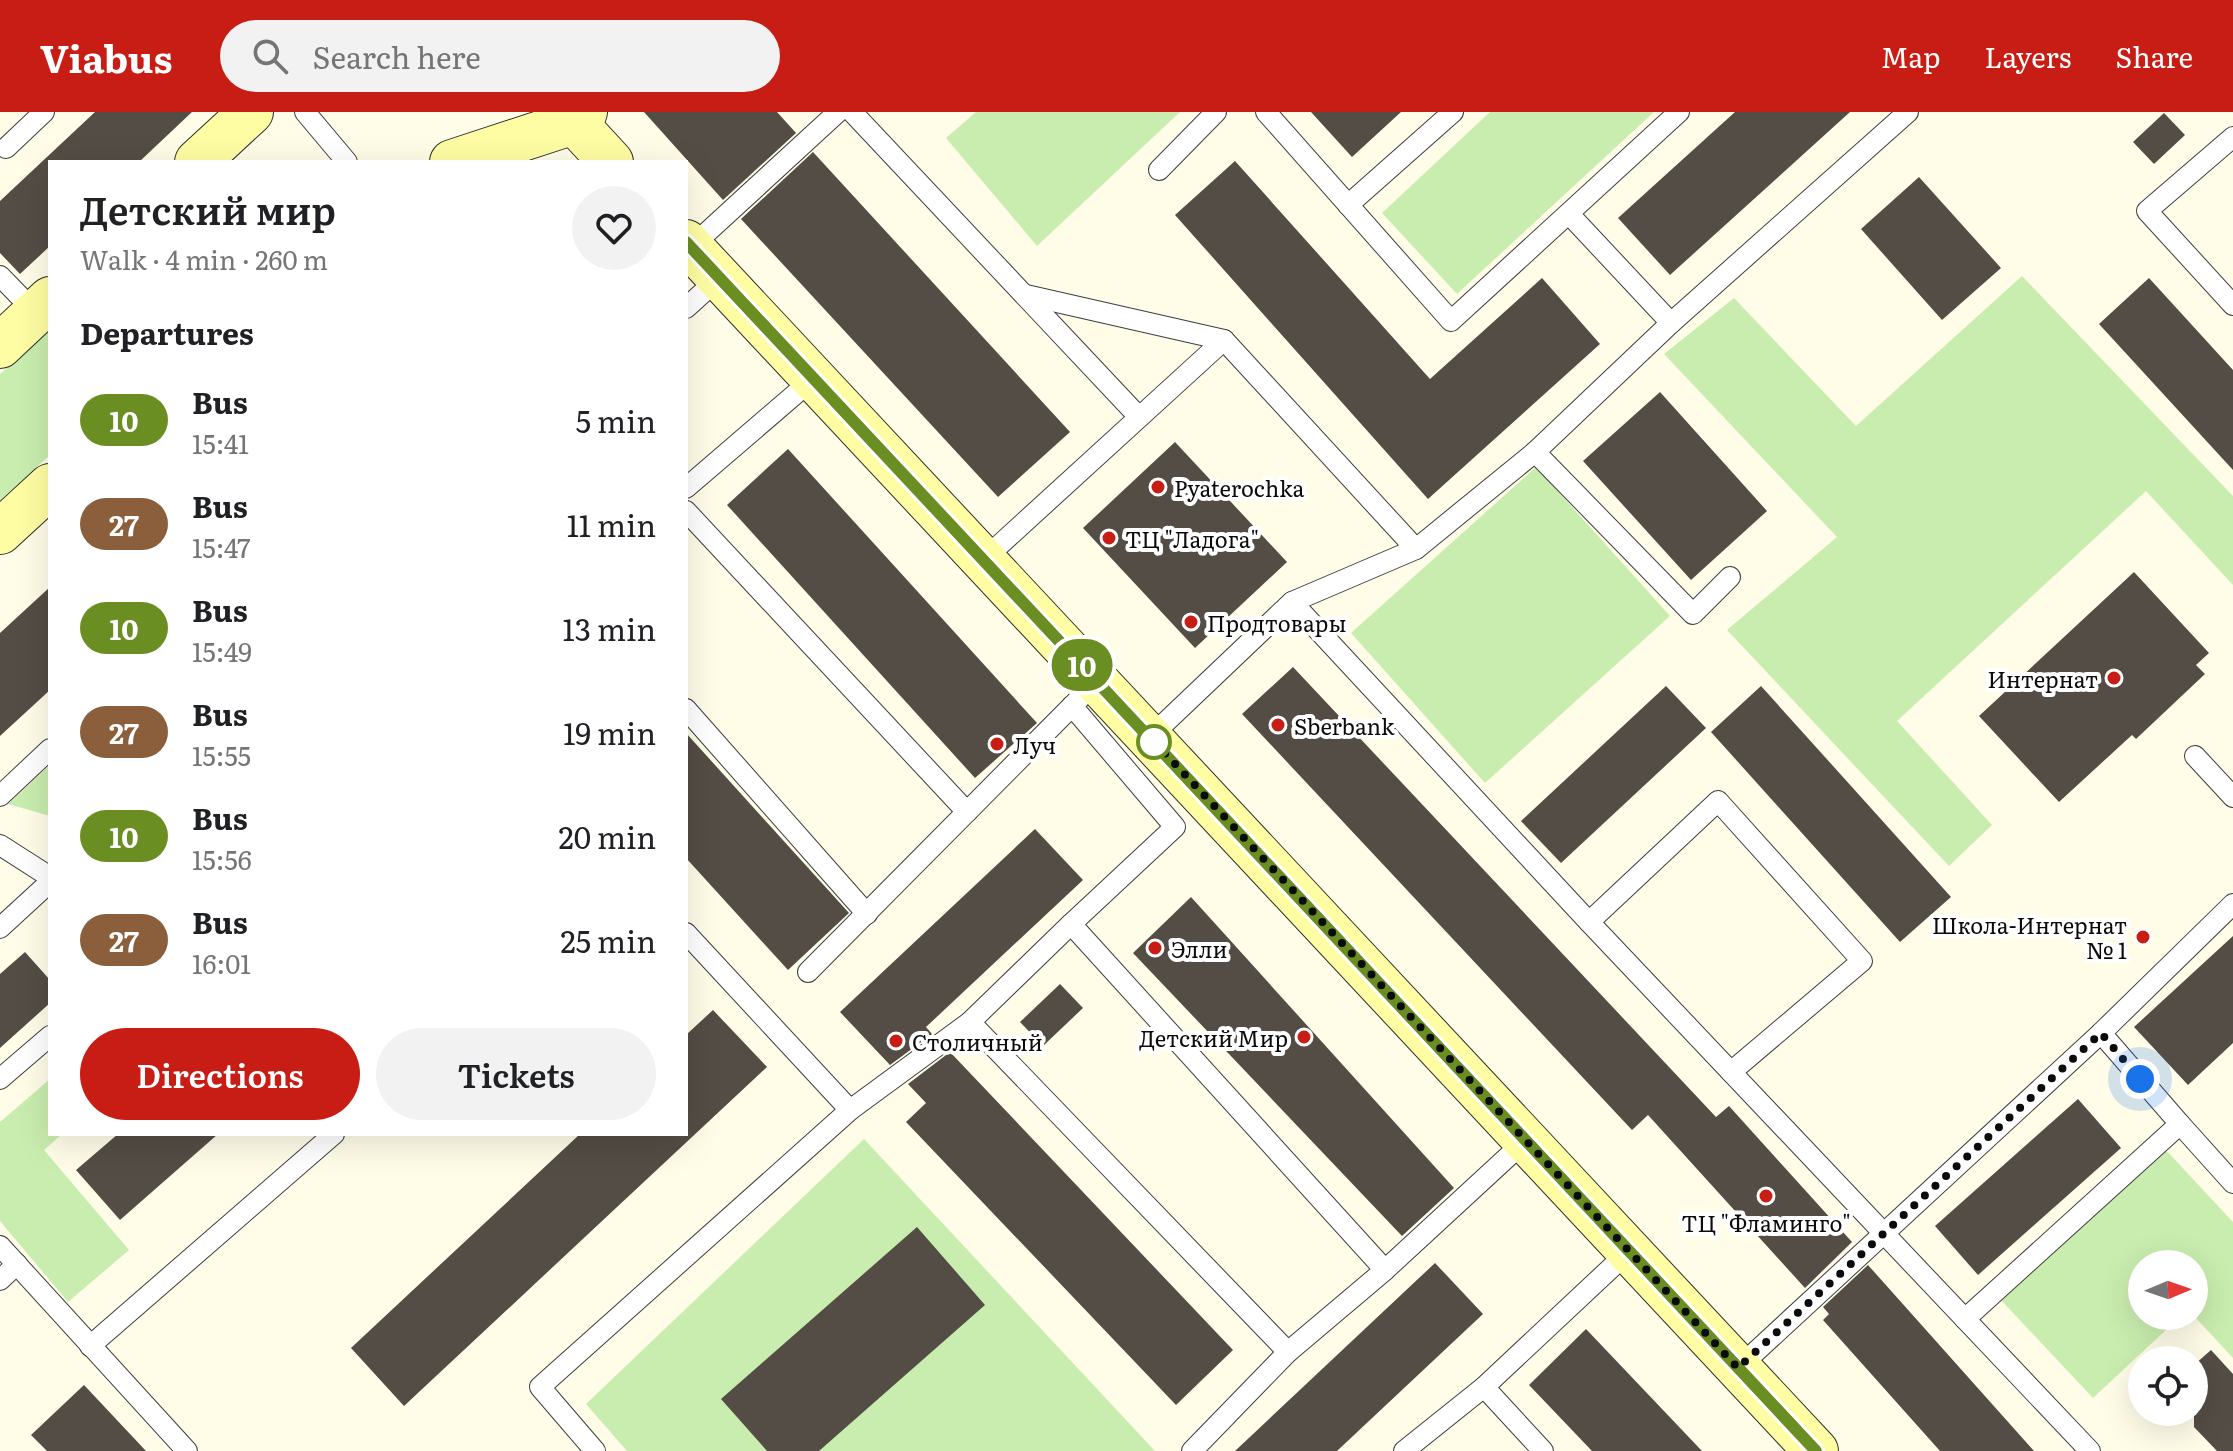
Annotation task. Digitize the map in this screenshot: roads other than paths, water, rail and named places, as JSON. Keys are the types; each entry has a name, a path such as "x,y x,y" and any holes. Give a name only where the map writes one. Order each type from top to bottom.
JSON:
{"main road":[{"path":"199,160 251,112"},
{"path":"457,160 575,115 609,160"},
{"path":"699,256 983,560 1084,693 1150,737 1526,1140 1627,1253 1816,1451"},
{"path":"0,346 43,306"},
{"path":"0,532 48,488"}],"lane":[{"path":"6,148 44,112"},
{"path":"305,112 345,160"},
{"path":"688,300 699,256 838,112"},
{"path":"852,112 1139,417"},
{"path":"1159,170 1216,112"},
{"path":"1266,112 1451,321 1679,112"},
{"path":"1348,205 1453,112"},
{"path":"1150,737 1292,602 1416,549 1535,452 1671,323 1908,112"},
{"path":"2233,137 2147,211 2233,305"},
{"path":"1569,214 1671,323"},
{"path":"0,276 43,306"},
{"path":"1026,295 1224,340 1416,549"},
{"path":"983,560 1224,340"},
{"path":"688,486 814,378"},
{"path":"1535,452 1693,614 1730,577"},
{"path":"688,513 967,812"},
{"path":"1292,602 1589,922 2090,1451"},
{"path":"808,972 1084,693 1175,827"},
{"path":"688,711 867,914"},
{"path":"0,796 48,751"},
{"path":"2195,756 2233,797"},
{"path":"595,1451 540,1387 850,1110 970,1022 1206,797"},
{"path":"1589,922 1718,801 1862,961 1731,1072"},
{"path":"0,845 48,879"},
{"path":"0,928 48,882"},
{"path":"1738,1368 2101,1033 2233,904"},
{"path":"1071,924 1385,1270"},
{"path":"688,935 850,1110"},
{"path":"970,1022 1288,1352"},
{"path":"2101,1033 2233,1183"},
{"path":"0,1079 48,1038"},
{"path":"1965,1319 2180,1124"},
{"path":"90,1346 332,1136"},
{"path":"1192,1451 1288,1352 1385,1270 1526,1140"},
{"path":"0,1246 187,1451"},
{"path":"1404,1451 1484,1387 1627,1253"},
{"path":"0,1280 17,1264"},
{"path":"1484,1387 1543,1451"}],"place":[{"name":"Pyaterochka","path":"1158,487"},
{"name":"ТЦ \"Ладога\"","path":"1109,538"},
{"name":"Продтовары","path":"1191,622"},
{"name":"Интернат","path":"2114,678"},
{"name":"Sberbank","path":"1278,725"},
{"name":"Луч","path":"997,744"},
{"name":"Школа-Интернат № 1","path":"2143,937"},
{"name":"Элли","path":"1155,948"},
{"name":"Детский Мир","path":"1304,1037"},
{"name":"Столичный","path":"896,1041"},
{"name":"ТЦ \"Фламинго\"","path":"1766,1196"}]}
